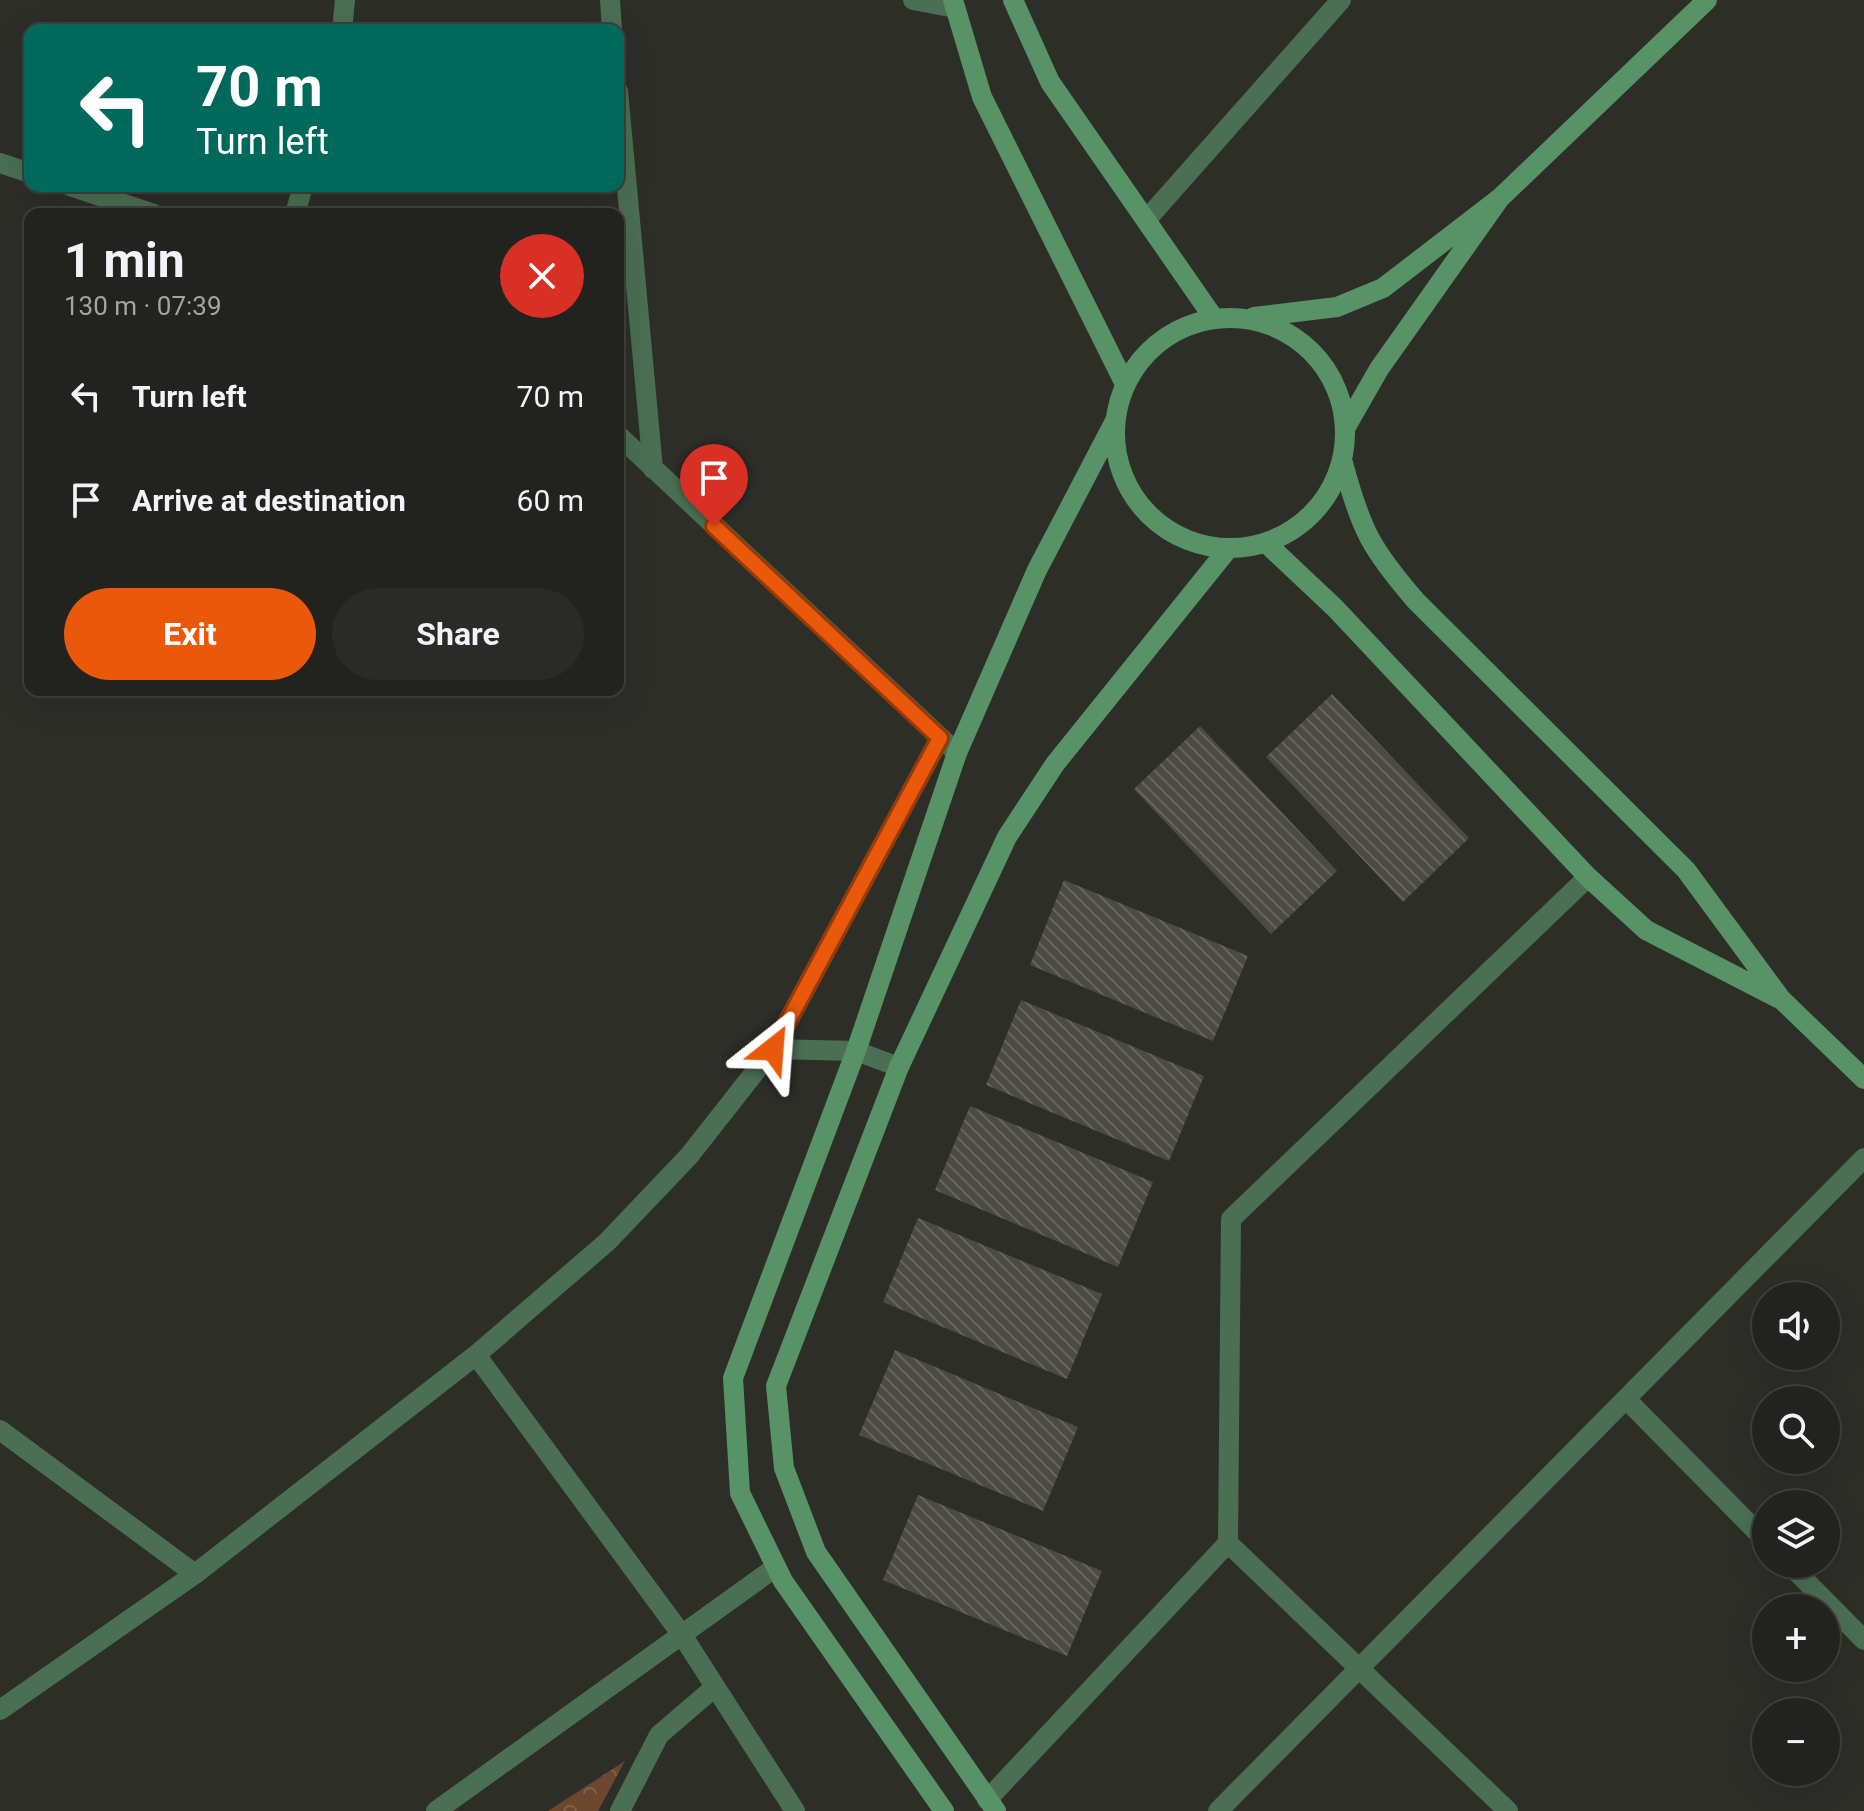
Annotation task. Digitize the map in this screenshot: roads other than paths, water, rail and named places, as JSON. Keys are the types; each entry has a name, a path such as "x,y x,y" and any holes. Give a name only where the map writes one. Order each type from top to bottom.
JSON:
{"main road":[{"path":"1013,0 1050,82 1213,317"},
{"path":"944,1811 776,1567 740,1493 733,1378 856,1051 957,753 1037,570 1115,421 1125,384 1146,352 1177,329 1213,317 1251,318 1337,307 1383,288 1500,198 1707,0"},
{"path":"954,4 982,97 1125,384"},
{"path":"1347,425 1379,369 1500,198"},
{"path":"1115,421 1117,460 1132,495 1157,524 1190,543 1228,549 1266,543 1300,526 1327,498 1343,463 1347,425 1338,387 1317,355 1288,331 1251,318"},
{"path":"1343,463 1358,519 1377,556 1416,601 1686,870 1781,999 1864,1079"},
{"path":"1266,543 1335,608 1588,877 1646,930 1781,999"},
{"path":"992,1806 816,1552 784,1468 776,1386 899,1067 1007,837 1055,764 1228,549"}],"street":[{"path":"343,24 345,0"},
{"path":"610,0 612,24"},
{"path":"913,0 954,4"},
{"path":"1147,219 1341,0"},
{"path":"624,156 653,469"},
{"path":"0,163 24,171"},
{"path":"88,192 136,208"},
{"path":"624,441 957,753"},
{"path":"0,1710 195,1574 476,1355 607,1242 689,1156 773,1049 940,738"},
{"path":"992,1806 1228,1543 1231,1219 1588,877"},
{"path":"773,1049 856,1051 899,1067"},
{"path":"1218,1811 1864,1158"},
{"path":"476,1355 682,1635 795,1811"},
{"path":"1626,1399 1752,1527"},
{"path":"0,1430 195,1574"},
{"path":"1228,1543 1508,1811"},
{"path":"436,1811 776,1567"},
{"path":"1803,1578 1864,1640"},
{"path":"620,1811 659,1735 715,1687"}]}
